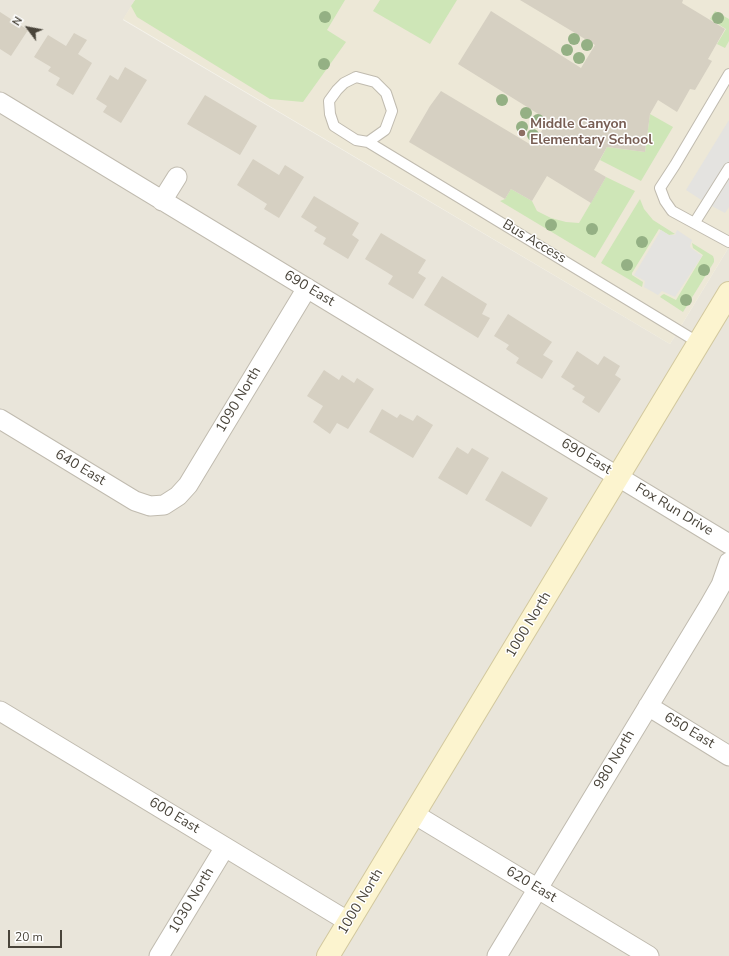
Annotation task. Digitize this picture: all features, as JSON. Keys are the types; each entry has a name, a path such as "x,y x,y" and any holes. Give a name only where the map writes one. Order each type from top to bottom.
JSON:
{"street":[{"name":"690 East","path":"0,102 618,477"},
{"path":"162,200 177,177"},
{"name":"1090 North","path":"164,504 178,496 188,485 307,288"},
{"name":"1000 North","path":"328,956 729,293"},
{"name":"640 East","path":"0,419 135,501 150,506 164,504"},
{"name":"Fox Run Drive","path":"618,477 729,544"},
{"name":"980 North","path":"497,956 709,606 721,585 729,562"},
{"name":"650 East","path":"648,706 729,756"},
{"name":"600 East","path":"0,711 349,922"},
{"name":"620 East","path":"414,814 648,956"},
{"name":"1030 North","path":"159,956 225,847"}],"lane":[{"path":"729,74 660,188 665,201 672,211 695,222 729,242"},
{"path":"356,77 375,82 386,92 392,112 385,130 368,142 356,140 334,126 330,114 329,101 344,83 356,77"},
{"name":"Bus Access","path":"368,142 699,343"},
{"path":"695,222 729,168"}],"shaded area":[{"path":"0,0 135,0 123,20 670,344 729,247 729,956 0,956"},
{"name":"Middle Canyon Elementary School","path":"135,0 729,0 729,247 670,344 123,19"},
{"path":"729,120 729,207 725,213 686,190"},
{"path":"661,230 669,235 675,235 677,230 692,240 690,246 691,248 702,256 675,297 662,291 658,295 644,287 645,281 634,275"}],"green space":[{"path":"135,0 345,0 327,30 346,42 303,102 270,99 137,17 131,6"},
{"path":"380,0 457,0 430,44 373,11"},
{"path":"715,11 729,19 729,41 725,48 717,44 726,29 710,19"},
{"path":"650,114 673,127 641,181 600,160 607,147 645,152"},
{"path":"606,177 635,191 595,258 500,201 505,199 511,189 532,201 537,211 551,218 566,222 579,223"},
{"path":"640,199 644,209 653,220 675,234 669,235 659,229 632,273 632,275 643,282 642,287 601,263"},
{"path":"692,243 713,256 714,262 683,312 660,297 664,294 676,300 703,255 693,248"}],"building":[{"path":"520,0 683,0 682,3 725,29 708,59 712,61 695,90 690,89 677,112 658,100 650,114 645,152 607,147 594,170 606,177 591,203 547,176 532,201 511,189 505,199 409,142 430,106 441,91 533,146 548,120 458,64 491,11 581,68 595,45"},
{"path":"0,12 28,30 11,56 0,49"},
{"path":"74,33 87,40 78,54 92,63 73,95 56,85 60,78 48,71 51,67 34,57 48,35 66,46"},
{"path":"125,67 147,80 121,123 103,112 107,106 96,99 110,75 118,80"},
{"path":"205,95 257,126 240,155 187,124"},
{"path":"253,159 279,175 285,165 304,177 279,218 264,209 267,204 237,185"},
{"path":"314,196 359,223 352,235 359,240 348,259 323,244 326,238 314,231 317,227 301,217"},
{"path":"381,233 426,260 418,273 426,278 413,299 388,284 393,276 365,259"},
{"path":"442,276 487,304 482,314 490,318 478,338 424,305"},
{"path":"508,314 552,342 543,355 553,361 542,379 516,363 519,358 506,349 509,345 494,336"},
{"path":"577,351 598,365 604,356 620,366 615,375 621,379 599,413 582,402 585,397 572,389 575,386 561,377"},
{"path":"324,370 339,380 342,375 354,383 357,378 374,389 348,429 337,423 330,434 313,422 323,406 307,396"},
{"path":"382,409 397,418 400,414 413,421 417,415 433,425 413,458 369,432"},
{"path":"457,447 468,454 472,448 489,458 467,495 438,478"},
{"path":"502,471 548,498 531,527 485,500"}],"place":[{"name":"Middle Canyon Elementary School","path":"522,133"}]}
